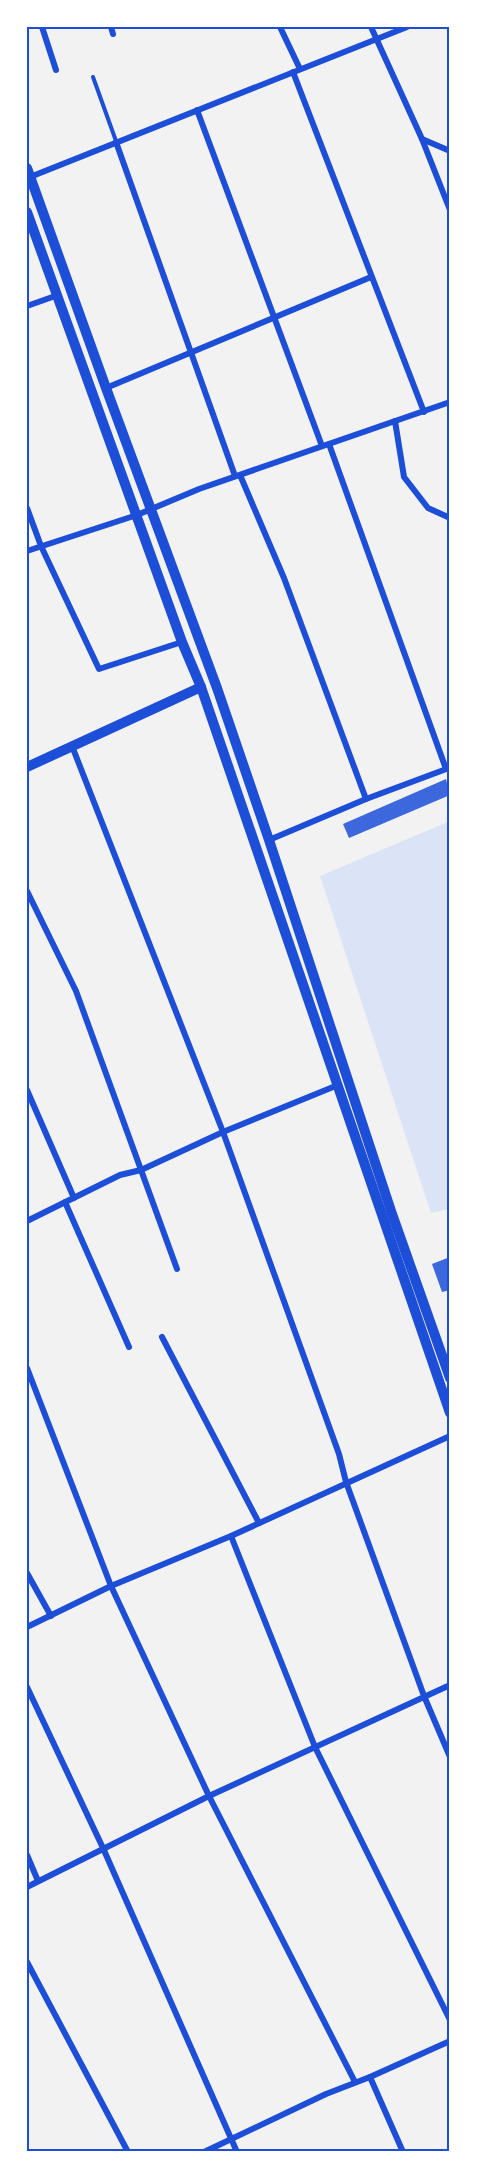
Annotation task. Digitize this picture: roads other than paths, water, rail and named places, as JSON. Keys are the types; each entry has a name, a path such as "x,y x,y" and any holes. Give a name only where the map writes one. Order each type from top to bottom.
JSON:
{"main road":[{"path":"28,173 217,688 392,1214 450,1378"},
{"path":"27,212 182,642 201,687 450,1413"},
{"path":"27,767 201,687"}],"street":[{"path":"42,27 56,70"},
{"path":"280,27 371,277 424,412"},
{"path":"371,27 422,139 450,210"},
{"path":"28,173 116,142 407,27"},
{"path":"197,110 322,446"},
{"path":"422,139 450,151"},
{"path":"116,142 237,476 284,578 366,799"},
{"path":"106,388 371,277"},
{"path":"27,306 58,296"},
{"path":"27,551 137,515 237,476 450,402"},
{"path":"395,421 404,477 428,508 450,518"},
{"path":"269,840 366,799 448,768 329,444"},
{"path":"27,507 41,546 99,669 182,642"},
{"path":"72,746 223,1132 335,1442 346,1482 424,1696 450,1757"},
{"path":"27,891 76,991 177,1269"},
{"path":"27,1221 120,1175 141,1170 223,1132 338,1085"},
{"path":"27,1090 74,1198"},
{"path":"65,1202 129,1347"},
{"path":"162,1337 259,1523"},
{"path":"27,1368 111,1586 209,1796 354,2082"},
{"path":"27,1627 111,1586 231,1536 450,1436"},
{"path":"231,1536 315,1747 450,2020"},
{"path":"27,1573 51,1616"},
{"path":"27,1887 209,1796 450,1685"},
{"path":"27,1688 103,1848 237,2152"},
{"path":"27,1855 38,1881"},
{"path":"27,1962 128,2152"},
{"path":"204,2152 354,2082 370,2078 450,2042"},
{"path":"370,2078 403,2152"}],"lane":[{"path":"93,77 116,142"}]}
